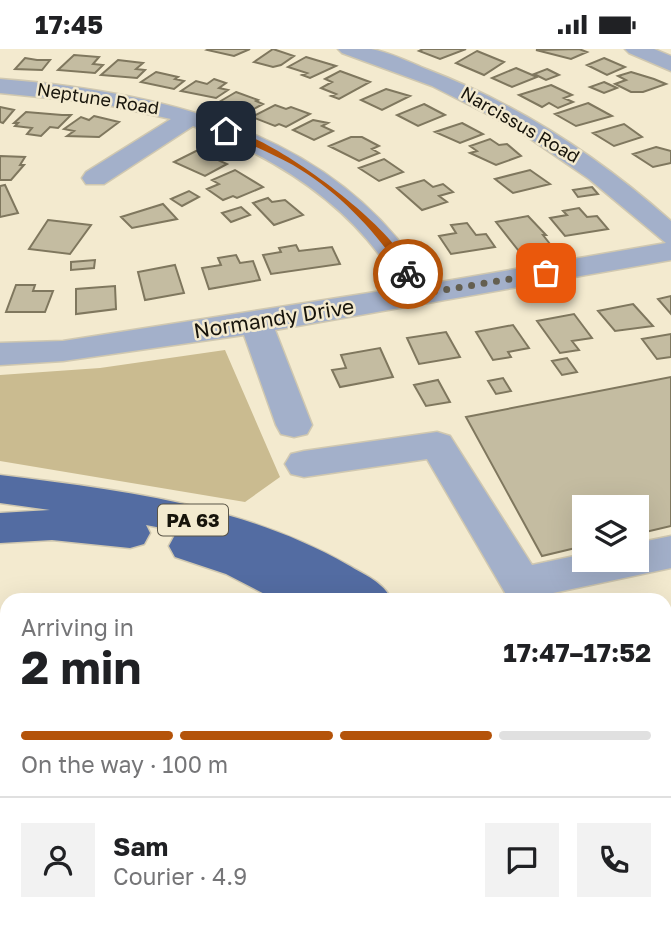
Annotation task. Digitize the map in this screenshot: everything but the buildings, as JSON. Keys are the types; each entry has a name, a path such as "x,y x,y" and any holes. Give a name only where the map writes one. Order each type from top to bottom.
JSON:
{"highway":[{"name":"PA 63","path":"0,489 144,509 220,527 292,555 359,593"},
{"path":"0,528 92,527 170,540 240,562 300,593"}],"street":[{"name":"Narcissus Road","path":"349,49 404,66 472,94 555,141 626,193 671,236"},
{"path":"636,49 671,64"},
{"name":"Neptune Road","path":"0,86 118,99 190,118 245,137 296,164 347,202 391,247 420,294"},
{"path":"95,179 190,118"},
{"name":"Normandy Drive","path":"0,354 63,351 256,323 671,251"},
{"path":"256,323 294,425"},
{"path":"304,464 437,445 537,592 596,572"},
{"path":"649,556 671,552"}],"shaded area":[{"path":"225,350 280,477 245,502 0,461 0,375 100,368"}],"way so far":[{"path":"408,274 420,294 546,273"}],"route":[{"path":"226,131 245,137 296,164 347,202 391,247 408,274"}]}
